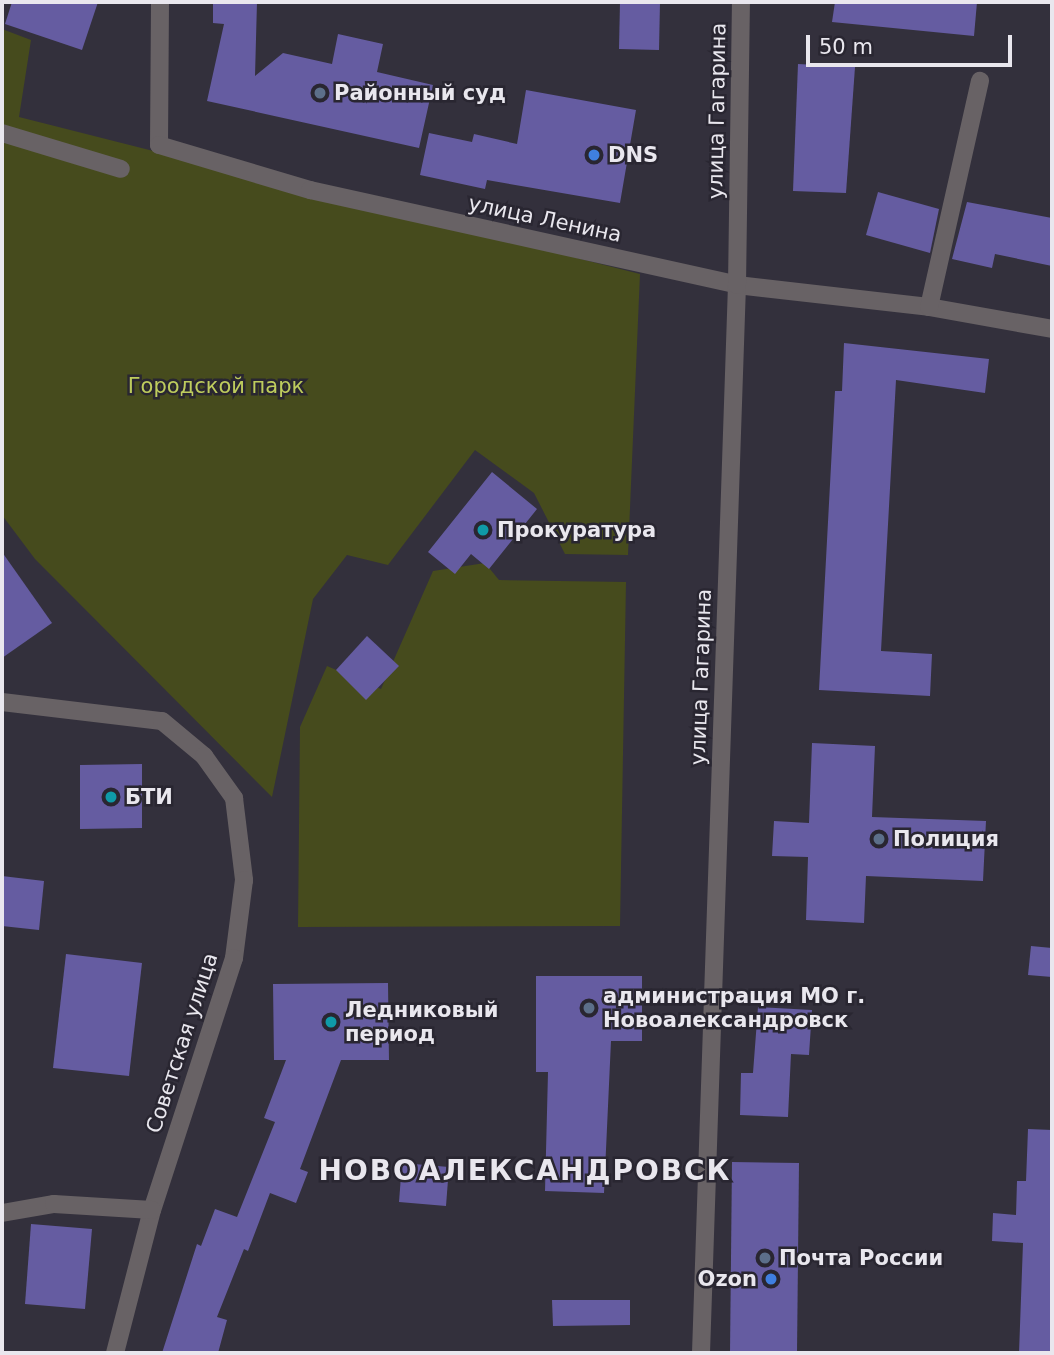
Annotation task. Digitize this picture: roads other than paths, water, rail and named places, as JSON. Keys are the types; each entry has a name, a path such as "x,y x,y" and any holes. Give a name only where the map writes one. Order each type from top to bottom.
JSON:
{"street":[{"name":"улица Ленина","path":"160,2 159,145 310,190 737,285 929,307 1052,329"},
{"name":"улица Гагарина","path":"701,1353 737,285 741,2"},
{"path":"929,307 981,81"},
{"path":"2,134 121,169"},
{"name":"Советская улица","path":"2,702 162,722 204,756 234,798 244,880 234,958 152,1210 115,1353"},
{"path":"2,1213 54,1204 152,1210"}],"place":[{"name":"Районный суд","path":"320,93"},
{"name":"DNS","path":"594,155"},
{"name":"Прокуратура","path":"483,530"},
{"name":"БТИ","path":"111,797"},
{"name":"Полиция","path":"879,839"},
{"name":"администрация МО г. Новоалександровск","path":"589,1008"},
{"name":"Ледниковый период","path":"331,1022"},
{"name":"Почта России","path":"765,1258"},
{"name":"Ozon","path":"771,1279"}],"district":[{"name":"НОВОАЛЕКСАНДРОВСК","path":"525,1171"}],"park label":[{"name":"Городской парк","path":"216,386"}]}
